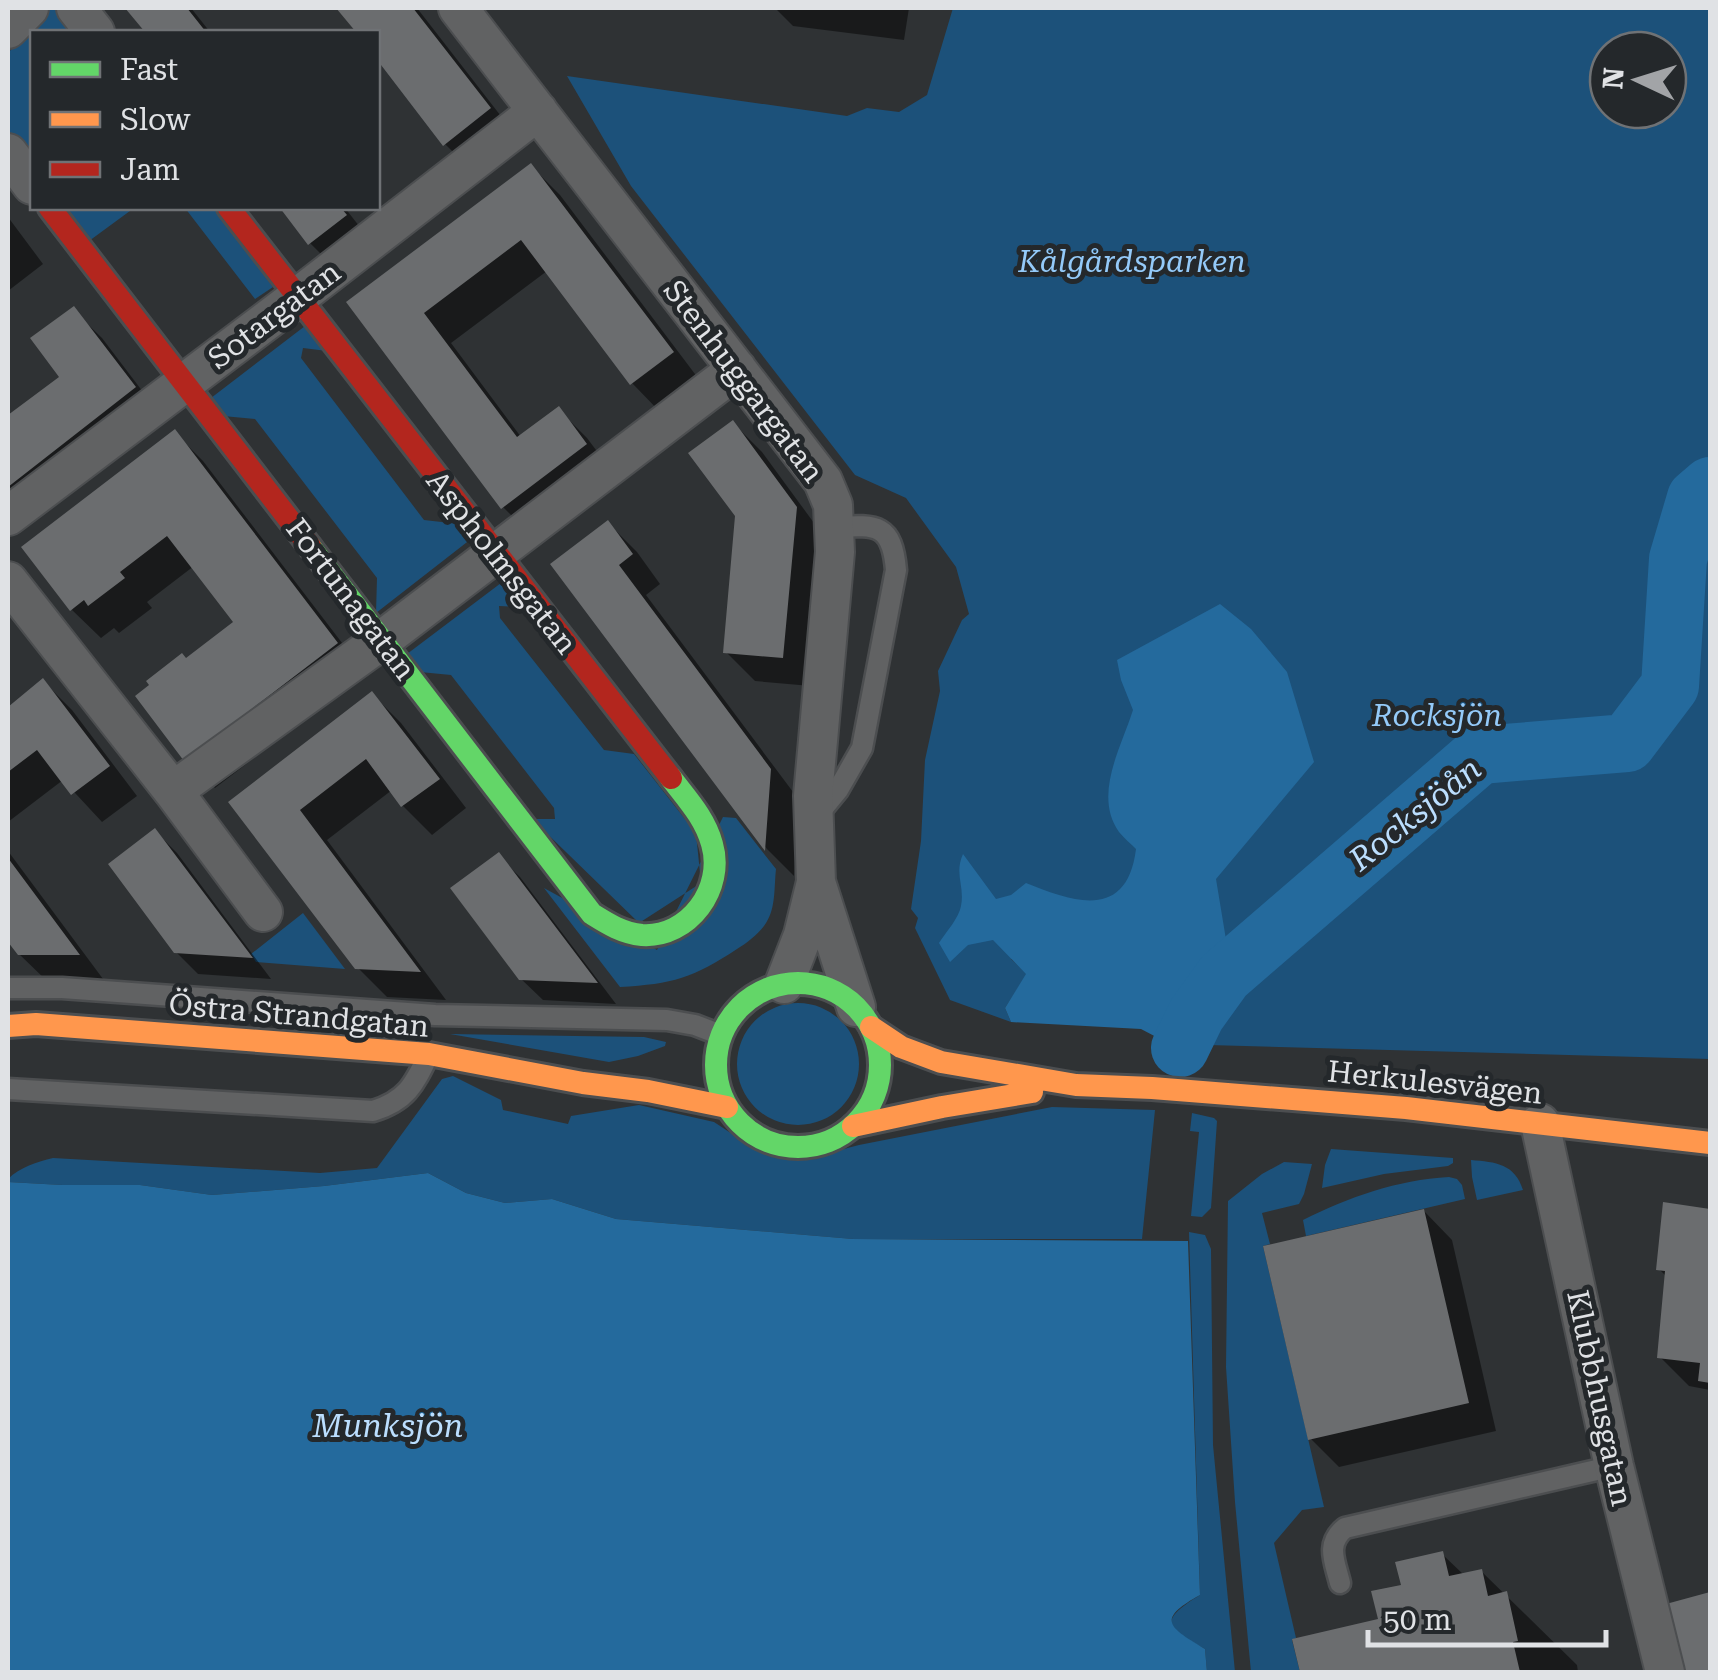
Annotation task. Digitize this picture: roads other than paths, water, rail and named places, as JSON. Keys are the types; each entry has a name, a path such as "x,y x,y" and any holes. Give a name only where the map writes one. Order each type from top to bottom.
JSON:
{"main road":[{"name":"Fortunagatan","path":"52,210 592,914 617,931 632,935 650,936 682,925"},
{"name":"Aspholmsgatan","path":"231,210 701,817 710,832 717,865 714,884 705,901 682,925"},
{"path":"864,1017 880,1053 879,1080 870,1105 854,1126 829,1142 800,1148 772,1144 746,1130 726,1108 718,1088 713,1044 736,1011 758,994 784,984 810,984 835,992 901,1047 941,1062 1076,1085"},
{"name":"Östra Strandgatan","path":"8,1026 36,1024 429,1054 726,1108"},
{"name":"Östra Strandgatan","path":"583,1083 649,1070"},
{"path":"854,1126 1076,1085"},
{"name":"Herkulesvägen","path":"1076,1085 1224,1093 1710,1143"}],"street":[{"path":"8,30 28,8"},
{"path":"76,8 93,30"},
{"name":"Stenhuggargatan","path":"458,8 822,480 832,505 835,552 813,796 816,882 784,984"},
{"name":"Sotargatan","path":"8,516 538,111"},
{"path":"8,153 30,183"},
{"path":"173,792 382,640 737,369"},
{"path":"8,581 263,912"},
{"name":"Stenhuggargatan","path":"816,882 864,1017"},
{"name":"Klubbhusgatan","path":"1540,1123 1614,1466 1665,1672"}],"lane":[{"path":"814,820 838,790 862,748 896,570 894,550 880,528 835,527"},
{"path":"8,988 62,988 435,1015 667,1020 694,1025 713,1044"},
{"path":"8,1089 373,1111 390,1106 412,1088 429,1054"},
{"path":"1340,1583 1332,1549 1333,1541 1344,1528 1614,1466"}],"water":[{"path":"1220,604 1251,629 1287,672 1314,762 1216,879 1233,982 1208,1050 1161,1047 1162,1040 1141,1029 1011,1022 1005,1008 1026,974 993,940 968,945 950,962 939,943 960,911 959,868 963,854 996,899 1011,895 1026,883 1080,900 1110,896 1122,887 1131,872 1136,849 1119,832 1112,818 1109,787 1133,710 1117,660"},
{"name":"Munksjön","path":"428,1173 466,1193 505,1203 552,1199 616,1219 853,1239 1188,1241 1200,1595 1177,1611 1172,1623 1205,1649 1207,1672 8,1672 8,1182 140,1185 212,1195"}],"waterway":[{"name":"Rocksjöån","path":"1180,1048 1196,1015 1224,976 1480,755 1627,743 1670,686 1678,559 1696,498 1710,486"}],"park label":[{"name":"Kålgårdsparken","path":"1132,261"},
{"name":"Rocksjön","path":"1437,715"}]}
